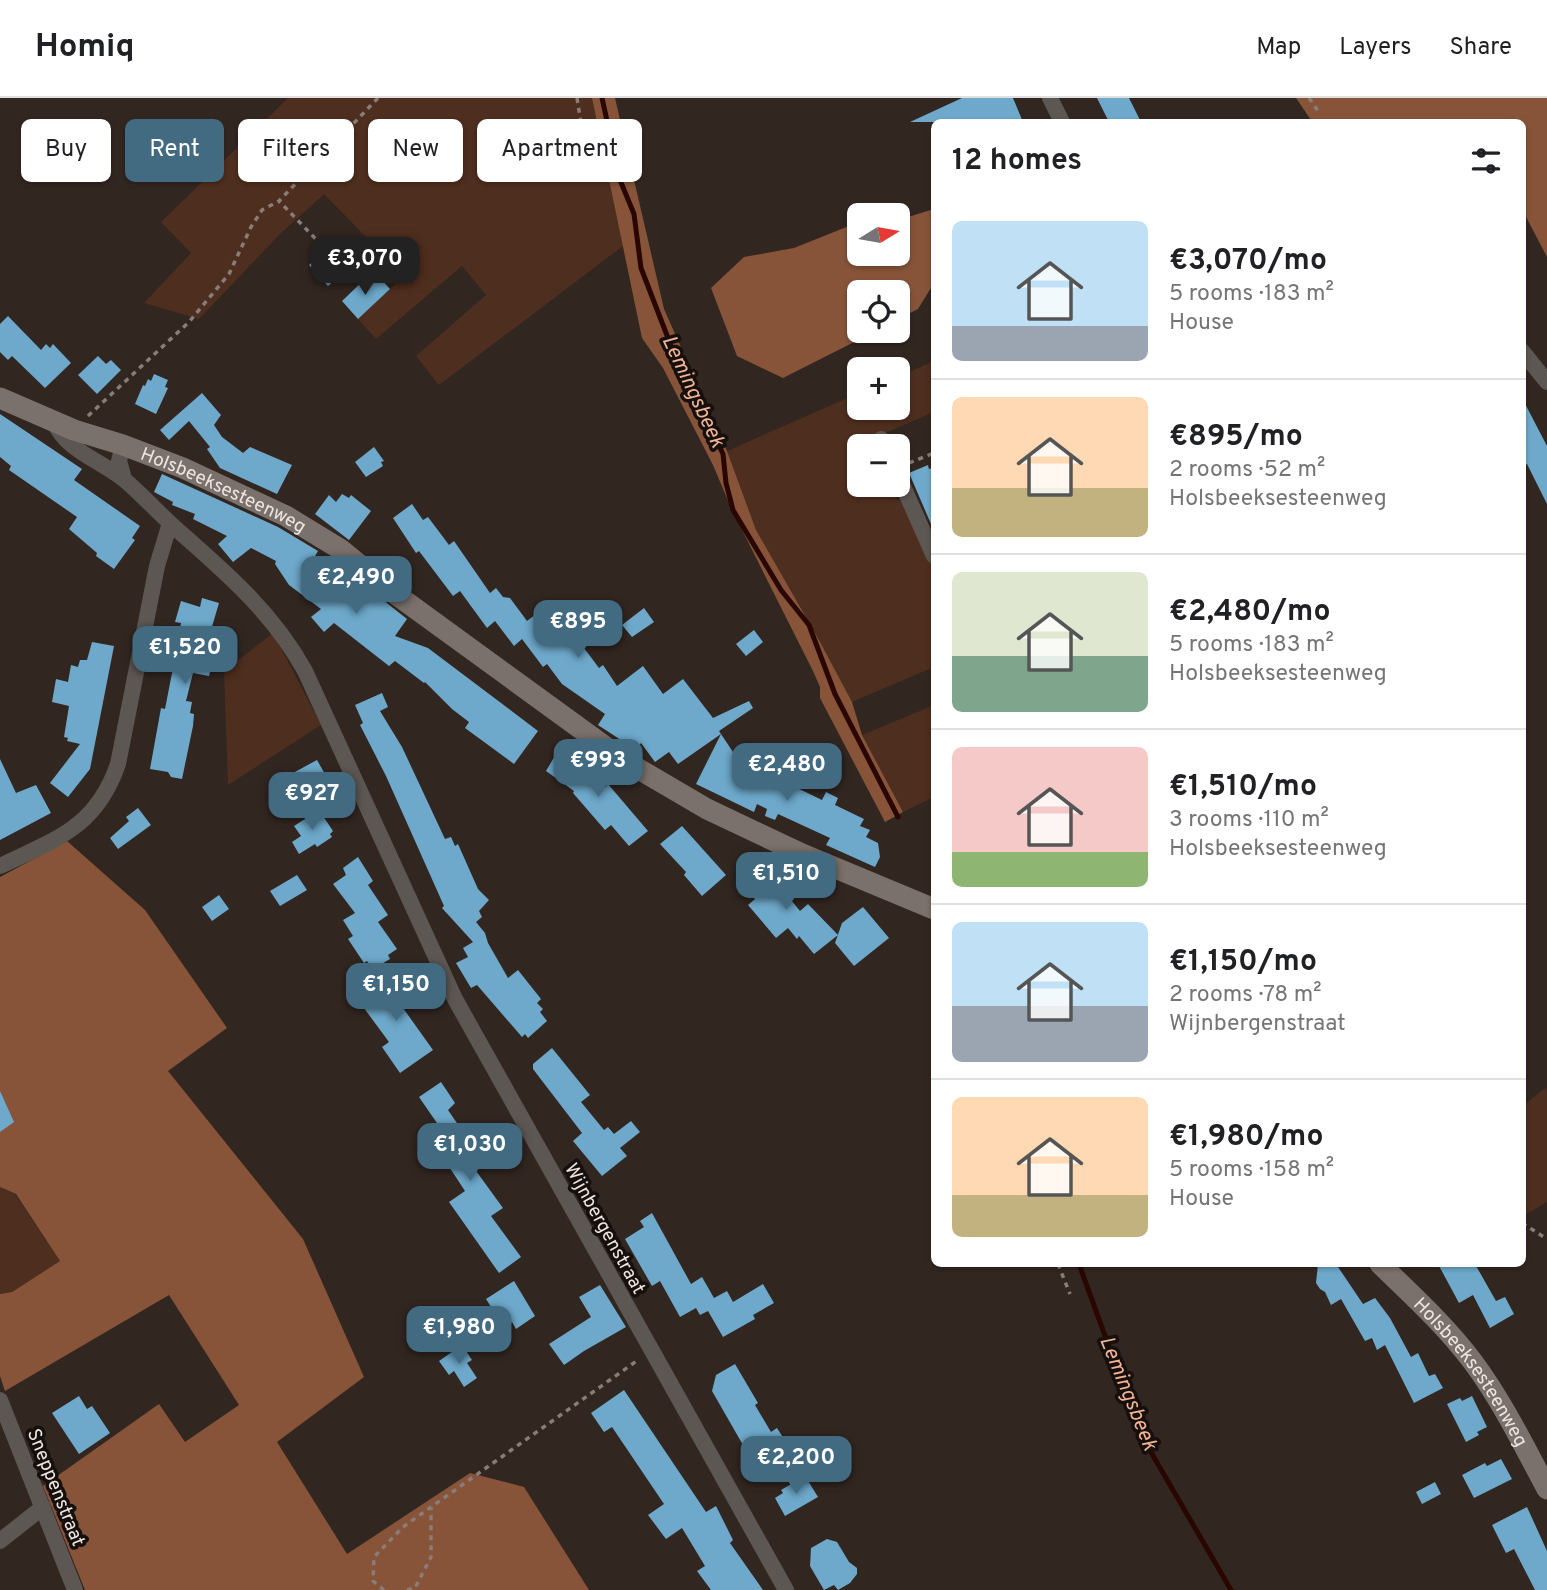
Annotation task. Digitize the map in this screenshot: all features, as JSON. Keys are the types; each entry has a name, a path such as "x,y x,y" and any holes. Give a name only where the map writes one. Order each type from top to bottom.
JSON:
{"street":[{"path":"1050,98 1060,119"},
{"path":"1526,356 1547,382"},
{"name":"Holsbeeksesteenweg","path":"0,398 54,422 123,445 224,485 316,533 625,761 707,809 802,854 931,908"},
{"name":"Wijnbergenstraat","path":"54,422 60,435 97,463 124,479 263,610 291,645 454,999 786,1590"},
{"path":"123,445 119,461 124,479"},
{"path":"908,497 931,549"},
{"path":"0,866 55,839 81,822 101,803 108,790 118,764 157,566 170,523"},
{"name":"Holsbeeksesteenweg","path":"1383,1267 1444,1327 1473,1362 1498,1399 1547,1489"},
{"name":"Sneppenstraat","path":"0,1400 75,1590"},
{"path":"0,1541 43,1507"}],"path":[{"path":"75,430 189,323 229,274 262,210 279,201 378,98"},
{"path":"577,98 580,119"},
{"path":"1309,98 1318,111"},
{"path":"279,201 341,265 350,268 379,264 390,272"},
{"path":"910,462 931,454"},
{"path":"1526,1226 1547,1239"},
{"path":"1059,1267 1070,1294"},
{"path":"384,1590 373,1581 374,1557 403,1527 651,1350"},
{"path":"407,1590 415,1588 431,1557 431,1507"}],"shaded area":[{"path":"288,98 592,98 596,119 477,119 477,182 610,182 623,246 439,385 416,356 486,295 462,266 376,339 358,319 404,276 324,194 280,234 199,319 144,303 191,253 161,222 202,182 224,182 224,160 238,147 238,182 354,182 354,119 266,119"},
{"path":"592,98 615,98 620,119 596,119"},
{"path":"1296,98 1547,98 1547,257 1526,217 1526,119 1310,119"},
{"path":"610,182 635,182 664,309 727,451 756,530 852,702 862,735 903,812 885,822 820,698 820,687 813,671 732,510 713,465 663,368 642,338"},
{"path":"931,210 931,288 918,309 910,313 910,280 847,280 847,343 852,343 783,378 737,356 711,288 744,257 794,248 847,227 847,266 910,266 910,216"},
{"path":"931,362 931,413 883,434 847,434 847,497 896,497 897,500 903,498 931,561 931,668 852,702 756,530 727,451 847,398 847,420 910,420 910,372"},
{"path":"273,633 321,725 228,785 224,671"},
{"path":"931,706 931,798 903,812 862,735"},
{"path":"67,841 145,910 227,1028 168,1071 303,1239 364,1377 277,1442 347,1554 470,1473 524,1487 589,1590 85,1590 43,1486 159,1404 185,1442 239,1405 169,1295 5,1391 0,1376 0,1294 12,1292 60,1261 16,1194 0,1187 0,877"},
{"path":"1545,1088 1547,1202 1526,1214 1526,1104"},
{"path":"0,1187 15,1194 60,1261 12,1292 0,1294"}],"building":[{"path":"962,98 1013,98 1022,119 931,119 931,122 910,122"},
{"path":"1097,98 1129,98 1140,119 1108,119"},
{"path":"319,256 338,277 328,286 309,265"},
{"path":"379,277 390,289 358,319 342,301 364,280 369,285"},
{"path":"8,316 41,350 46,344 50,348 53,344 71,363 45,388 12,356 8,360 0,352 0,324"},
{"path":"98,356 106,364 111,360 121,370 97,394 78,375"},
{"path":"154,374 168,380 165,387 168,388 156,414 135,404 143,385 145,386 148,379 151,381"},
{"path":"202,393 221,415 214,425 222,437 243,453 250,447 292,465 277,494 220,468 207,449 210,447 189,421 169,440 160,430"},
{"path":"1526,406 1547,446 1547,504 1527,464"},
{"path":"0,414 82,469 74,480 140,526 132,538 135,540 114,569 96,556 97,553 69,529 77,517 9,470 11,466 0,457"},
{"path":"374,447 384,461 381,462 383,466 366,477 355,462"},
{"path":"928,465 931,468 931,524 910,475 910,473"},
{"path":"162,474 278,527 318,551 304,575 328,592 345,570 407,619 395,636 428,648 538,731 514,764 465,728 469,722 425,682 395,661 389,666 334,623 324,632 311,617 321,609 289,585 275,564 276,561 251,548 233,562 218,544 227,536 193,519 195,514 172,505 173,502 154,492"},
{"path":"342,494 349,498 351,495 371,511 349,540 315,514 329,495 336,502"},
{"path":"412,504 423,520 428,517 449,545 454,541 490,593 496,588 503,597 510,598 527,621 540,611 562,640 572,632 599,668 603,665 617,686 643,666 663,694 683,679 713,718 749,701 753,708 678,764 669,752 655,762 641,743 636,750 598,725 605,714 562,684 547,664 543,667 522,639 514,646 495,621 487,628 460,591 453,596 419,551 416,553 393,518"},
{"path":"202,598 219,603 211,630 219,633 209,676 193,673 186,701 192,702 190,713 194,714 193,726 182,779 171,777 168,772 150,769 161,708 165,709 172,673 181,623 175,622 181,601 200,607"},
{"path":"644,608 654,622 632,637 622,625"},
{"path":"754,630 763,642 746,656 736,644"},
{"path":"92,642 114,646 90,769 68,797 50,783 80,744 67,741 68,738 64,737 69,706 52,702 56,679 68,682 71,665 78,667 80,660 87,660"},
{"path":"382,693 388,707 380,711 402,747 445,839 451,837 455,846 458,844 478,889 489,900 479,911 482,917 476,922 485,933 508,978 518,970 541,999 537,1003 543,1009 540,1012 547,1021 528,1038 525,1034 522,1037 477,985 471,988 456,963 468,957 463,948 473,942 442,908 444,906 386,776 360,725 363,723 355,705"},
{"path":"721,734 739,761 779,779 782,773 794,778 791,785 822,800 826,792 838,798 835,805 864,819 860,826 870,830 866,837 878,843 880,857 875,867 826,845 830,838 778,814 775,820 765,816 767,809 757,804 754,812 696,784"},
{"path":"559,749 581,766 578,768 600,792 608,784 648,831 629,846 611,825 605,830 574,791 546,771"},
{"path":"0,759 16,793 36,785 51,813 0,840"},
{"path":"317,760 325,774 303,787 293,773"},
{"path":"138,808 151,825 118,849 110,838 129,821 126,817"},
{"path":"319,810 333,831 330,834 332,837 299,854 292,842 301,836 294,826"},
{"path":"682,826 726,875 702,896 684,875 686,872 660,844"},
{"path":"358,857 373,881 368,885 388,915 378,922 397,949 388,955 390,959 373,969 367,961 364,963 348,939 353,936 343,920 355,913 333,884 346,875 343,868"},
{"path":"763,866 800,911 808,904 838,935 814,954 799,936 797,939 788,928 776,938 748,905 755,899 742,883"},
{"path":"297,875 307,890 280,906 270,891"},
{"path":"219,895 229,909 212,921 202,907"},
{"path":"863,907 889,938 854,966 835,943 842,923"},
{"path":"392,976 399,987 404,984 416,999 403,1008 433,1050 400,1073 382,1047 389,1042 358,1000"},
{"path":"552,1048 590,1095 581,1102 604,1130 608,1127 614,1134 631,1121 640,1132 620,1148 627,1156 602,1176 573,1141 582,1133 533,1069 533,1064"},
{"path":"441,1082 455,1103 448,1110 481,1158 471,1164 503,1208 491,1216 521,1257 499,1273 449,1202 465,1191 436,1147 448,1139 419,1097"},
{"path":"0,1091 14,1122 0,1132"},
{"path":"652,1213 691,1284 702,1277 714,1298 727,1291 733,1302 763,1284 774,1303 753,1315 755,1319 723,1337 708,1311 700,1315 696,1308 680,1317 660,1281 652,1286 625,1239 644,1227 640,1221"},
{"path":"1318,1267 1338,1267 1363,1304 1375,1298 1390,1318 1411,1357 1418,1353 1429,1376 1435,1374 1443,1388 1414,1403 1385,1345 1377,1350 1372,1338 1365,1341 1341,1299 1331,1305 1325,1292 1316,1283"},
{"path":"1440,1267 1477,1267 1496,1301 1505,1297 1514,1314 1490,1328 1473,1295 1459,1303"},
{"path":"514,1281 535,1316 516,1329 512,1322 504,1328 486,1299"},
{"path":"600,1285 626,1327 564,1365 549,1344 591,1317 579,1297"},
{"path":"462,1345 472,1360 467,1363 477,1378 464,1387 454,1371 449,1375 439,1361"},
{"path":"735,1364 771,1432 777,1428 784,1439 751,1459 712,1391 716,1375"},
{"path":"624,1390 706,1512 716,1506 733,1540 730,1543 763,1590 711,1590 697,1571 705,1566 682,1528 666,1539 648,1515 664,1504 612,1427 604,1432 591,1413"},
{"path":"79,1396 87,1409 92,1406 110,1433 79,1454 52,1413"},
{"path":"1472,1396 1487,1427 1466,1442 1447,1404"},
{"path":"1501,1459 1512,1479 1474,1498 1462,1475 1485,1463 1487,1466"},
{"path":"805,1476 818,1497 785,1516 775,1498 783,1493 781,1490"},
{"path":"1435,1482 1441,1494 1422,1504 1416,1492"},
{"path":"1527,1507 1547,1551 1547,1590 1535,1590 1514,1549 1506,1553 1492,1525"},
{"path":"827,1539 837,1542 849,1562 857,1568 857,1574 850,1583 838,1590 834,1585 824,1590 810,1566 811,1548"}],"waterway":[{"name":"Lemingsbeek","path":"602,98 620,180 634,214 641,268 673,351 723,454 726,483 733,510 781,590 809,625 835,694 898,817"},
{"name":"Lemingsbeek","path":"1080,1267 1141,1435 1231,1590"}]}
